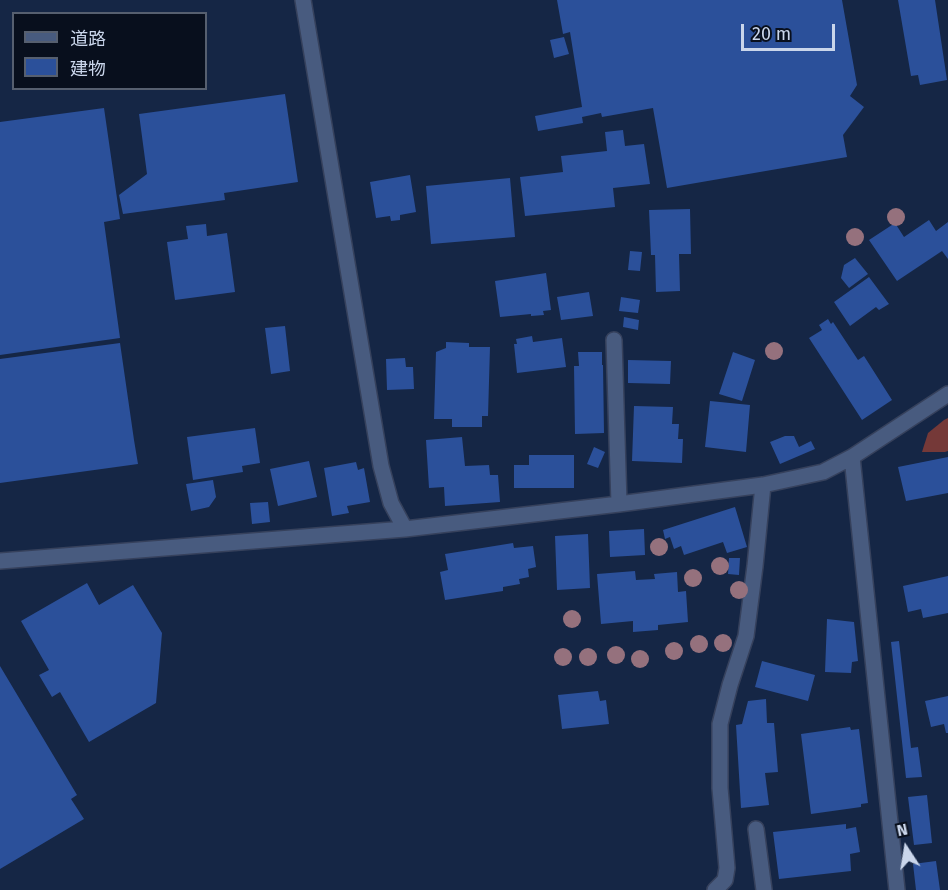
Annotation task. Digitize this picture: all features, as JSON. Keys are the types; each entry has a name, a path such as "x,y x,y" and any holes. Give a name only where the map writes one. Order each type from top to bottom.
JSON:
{"street":[{"path":"303,0 381,466 391,502 405,529"},
{"path":"614,340 620,504"},
{"path":"0,561 405,529 763,485 823,472 852,458 948,394"},
{"path":"852,458 897,890"},
{"path":"715,890 725,880 727,868 720,788 720,724 746,636 763,485"},
{"path":"756,829 764,890"}],"shaded area":[{"path":"948,418 948,451 922,452 928,433"}],"building":[{"path":"557,0 842,0 857,85 850,96 864,107 843,135 847,157 667,188 653,108 602,117 601,113 582,117 583,123 538,131 535,116 582,107 570,32 563,34"},
{"path":"898,0 935,0 947,80 920,85 918,75 911,76"},
{"path":"564,37 569,54 554,58 550,40"},
{"path":"285,94 298,182 224,193 225,200 123,214 119,195 147,174 139,114"},
{"path":"104,108 120,219 104,222 120,338 0,355 0,122"},
{"path":"623,130 625,146 644,144 650,184 613,188 615,207 525,216 520,177 563,172 561,156 607,151 605,132"},
{"path":"410,175 416,212 400,215 400,220 391,221 390,216 376,218 370,182"},
{"path":"510,178 515,237 431,244 426,186"},
{"path":"690,209 691,254 679,254 680,291 656,292 655,255 651,255 649,210"},
{"path":"929,220 936,231 948,222 948,259 942,251 897,281 869,240 895,223 904,237"},
{"path":"206,224 207,236 227,233 235,292 175,300 167,242 188,239 186,226"},
{"path":"630,251 642,252 640,271 628,270"},
{"path":"855,258 868,274 849,288 841,278 844,265"},
{"path":"546,273 551,310 543,311 544,315 500,317 495,281"},
{"path":"869,277 889,304 879,310 876,307 850,326 834,302"},
{"path":"589,292 593,316 561,320 557,297"},
{"path":"621,297 640,300 638,313 619,311"},
{"path":"624,317 639,320 638,330 623,327"},
{"path":"828,319 831,324 833,322 858,360 864,356 892,400 862,420 809,338 822,330 819,325"},
{"path":"285,326 290,371 271,374 265,328"},
{"path":"532,336 533,342 562,338 566,367 517,373 514,344 517,344 516,339"},
{"path":"446,342 469,343 469,347 490,347 488,416 482,416 482,427 452,427 452,419 434,419 436,352 446,348"},
{"path":"120,343 138,464 0,483 0,359"},
{"path":"578,352 602,352 604,433 575,434 574,366 579,366"},
{"path":"733,352 755,360 742,401 719,394"},
{"path":"405,358 406,367 413,367 414,389 387,390 386,359"},
{"path":"628,360 671,361 670,384 628,383"},
{"path":"710,401 750,405 746,452 705,447"},
{"path":"634,406 673,407 672,424 679,424 678,439 683,439 682,463 632,461"},
{"path":"255,428 260,463 242,466 243,472 193,480 187,437"},
{"path":"785,436 794,436 799,447 811,441 815,449 780,464 770,442"},
{"path":"462,437 465,466 489,465 490,475 498,475 500,502 445,506 444,487 429,488 426,440"},
{"path":"594,447 605,452 598,468 587,464"},
{"path":"529,455 574,455 574,488 514,488 514,465 529,465"},
{"path":"948,457 948,493 906,501 898,467"},
{"path":"309,461 317,497 278,506 270,469"},
{"path":"356,462 358,470 364,468 370,502 347,506 349,513 332,516 324,468"},
{"path":"213,480 216,497 209,507 191,511 186,484"},
{"path":"268,502 270,522 252,524 250,503"},
{"path":"735,507 747,547 727,553 723,542 684,555 681,546 674,549 670,537 665,539 663,530"},
{"path":"644,529 645,555 610,557 609,531"},
{"path":"588,534 590,588 557,590 555,536"},
{"path":"513,543 514,548 533,546 536,567 528,569 529,577 519,579 520,584 503,587 503,591 445,600 440,572 448,570 445,554"},
{"path":"729,558 740,558 739,575 728,574"},
{"path":"635,571 636,580 655,579 654,574 677,572 678,592 686,591 688,622 658,625 658,630 633,632 633,621 601,624 597,574"},
{"path":"948,576 948,613 923,618 921,609 908,612 903,586"},
{"path":"87,583 99,605 133,585 162,633 156,703 89,742 60,692 52,697 39,675 49,670 21,621"},
{"path":"827,619 854,622 858,661 852,662 851,673 825,672"},
{"path":"899,641 911,748 918,747 922,777 906,778 891,642"},
{"path":"762,661 815,675 808,701 755,687"},
{"path":"0,666 77,795 71,799 84,819 0,869"},
{"path":"598,691 600,701 606,700 609,724 562,729 558,695"},
{"path":"948,696 948,733 946,733 944,724 931,727 925,701"},
{"path":"766,699 767,723 774,723 778,772 765,773 769,805 741,808 736,725 742,724 748,701"},
{"path":"850,727 851,730 859,729 868,803 861,804 861,807 811,814 801,734"},
{"path":"927,795 932,843 914,845 908,797"},
{"path":"846,824 846,829 856,827 860,852 850,854 851,871 779,879 773,832"},
{"path":"936,861 940,890 916,890 913,864"}]}
